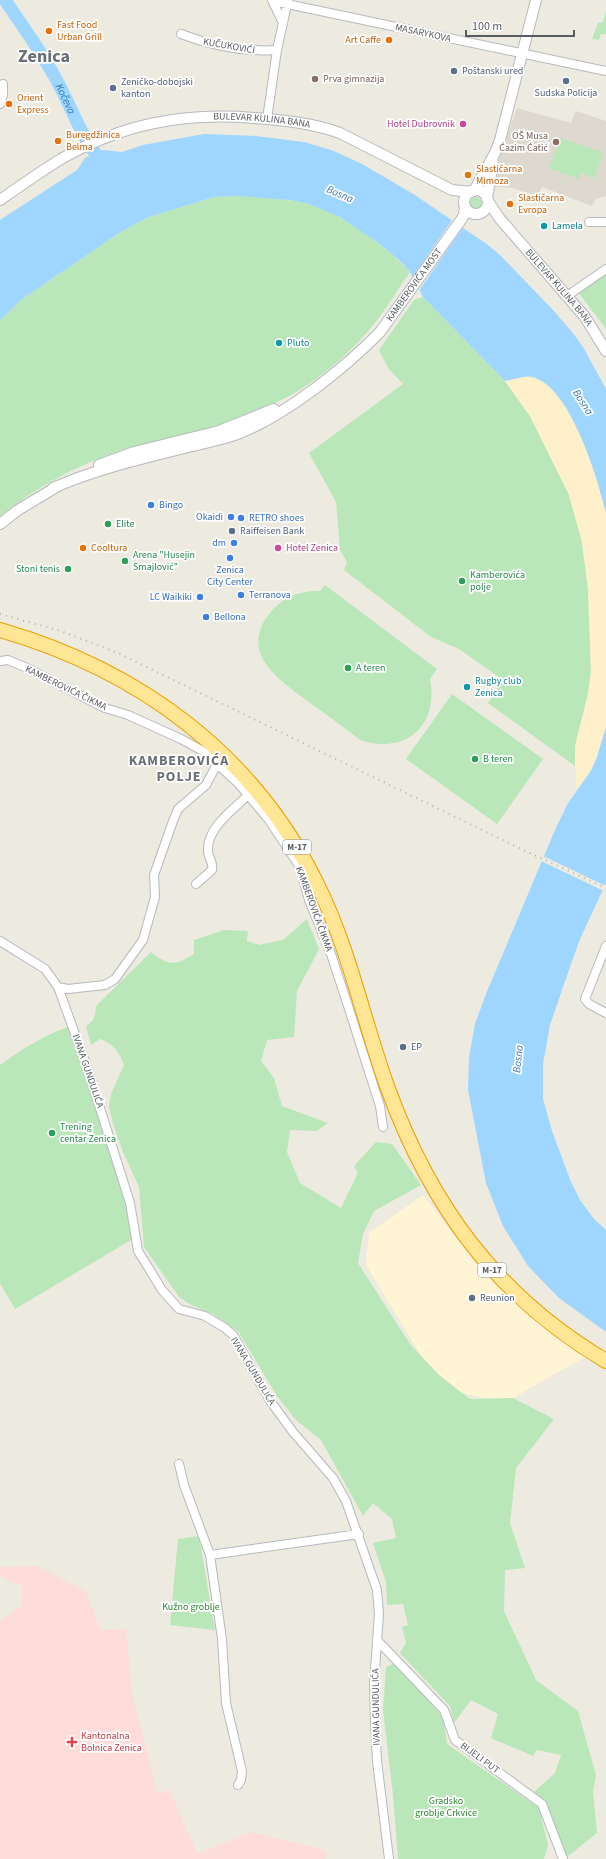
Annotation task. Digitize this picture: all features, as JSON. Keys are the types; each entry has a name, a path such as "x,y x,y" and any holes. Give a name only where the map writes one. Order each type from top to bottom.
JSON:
{"highway":[{"name":"M-17","path":"0,630 60,650 91,664 145,693 178,715 209,740 260,794 302,855 325,902 355,982 387,1085 415,1155 437,1196 476,1250 517,1295 561,1332 606,1361"}],"street":[{"path":"272,0 283,23"},
{"name":"MASARYKOVA","path":"272,0 288,2 606,72"},
{"path":"495,153 472,192 466,196 468,212 486,209 495,153 508,113 536,0"},
{"path":"267,119 277,50 288,2"},
{"name":"KUČUKOVIĆI","path":"181,34 206,43 233,48 261,51 277,50"},
{"path":"0,104 3,95 3,84"},
{"name":"BULEVAR KULINA BANA","path":"0,200 60,160 102,139 148,124 184,117 217,116 298,122 340,133 434,182 452,190 472,192"},
{"name":"BULEVAR KULINA BANA","path":"434,182 468,212 507,228"},
{"path":"472,192 480,192 487,200"},
{"name":"BULEVAR KULINA BANA","path":"487,200 507,228 585,317 606,351"},
{"name":"KAMBEROVIĆA MOST","path":"0,524 18,510 53,488 101,470 212,442 240,432 278,414 365,348 390,320 468,212"},
{"path":"589,222 606,222"},
{"path":"567,296 606,269"},
{"name":"KAMBEROVIĆA ČIKMA","path":"0,661 8,660 27,668 105,708 128,715 181,739 203,751 238,783 269,820 300,867 309,900 331,954 380,1106 383,1127"},
{"path":"58,987 68,989 105,985 115,979 143,940 154,897 154,875 178,809 206,785 217,764"},
{"path":"196,884 213,868 208,853 212,835 216,827 248,795"},
{"name":"IVANA GUNDULIĆA","path":"0,941 45,969 58,987 87,1067 130,1203 138,1251 178,1309 204,1316 225,1328 233,1335 271,1402 293,1432 333,1478 346,1501 359,1534 377,1590 379,1614 374,1683 375,1723 377,1762 389,1859"},
{"path":"606,946 586,995 587,1002 606,1013"},
{"path":"179,1464 184,1485 210,1555 222,1639 226,1703 242,1771 241,1780 238,1785"},
{"path":"210,1555 359,1534"},
{"name":"BIJELI PUT","path":"377,1640 444,1710 455,1740 542,1804 563,1859"}],"shaded area":[{"name":"OŠ Musa Ćazim Ćatić","path":"517,108 571,123 576,111 606,121 606,196 596,199 592,206 542,187 537,196 513,188 495,187 498,162"},
{"path":"423,1195 476,1263 585,1357 504,1403 462,1393 426,1364 366,1265 369,1233"},
{"name":"Kantonalna Bolnica Zenica","path":"37,1566 86,1591 100,1630 126,1629 132,1694 158,1793 170,1790 197,1854 251,1832 325,1850 326,1859 0,1859 0,1622 22,1605 22,1584 13,1583 0,1576 0,1567"}],"green space":[{"path":"606,10 606,34 601,34 599,40 592,39 598,23 603,22"},
{"path":"561,138 603,153 594,178 581,173 579,179 549,168"},
{"path":"238,196 291,200 321,208 335,214 349,222 389,252 410,272 381,315 352,348 329,369 291,395 267,407 218,426 136,446 100,458 48,483 15,504 0,516 0,320 21,300 119,233 146,218 214,197"},
{"path":"476,197 480,199 482,203 480,207 476,209 472,207 470,203 472,199"},
{"path":"606,273 606,329 578,292"},
{"name":"Kamberovića polje","path":"423,297 505,381 530,416 569,495 582,542 588,589 591,672 588,694 575,746 575,766 488,703 503,680 459,649 431,637 344,570 347,562 340,550 336,502 309,453 403,384 388,368 379,350 414,300"},
{"path":"325,585 437,669 430,679 431,696 429,710 424,723 415,733 404,740 376,744 360,740 287,686 267,666 261,654 258,642 261,629 269,614 285,599 305,592 320,591"},
{"name":"B teren","path":"452,694 543,759 497,824 406,759"},
{"path":"307,919 319,949 297,991 294,1037 267,1040 261,1061 274,1078 282,1106 328,1123 317,1131 290,1130 287,1152 300,1183 341,1208 358,1173 354,1166 376,1142 392,1144 421,1185 374,1211 363,1234 358,1263 410,1344 440,1376 470,1399 513,1398 554,1419 516,1468 510,1523 525,1568 505,1570 504,1611 536,1680 578,1711 596,1775 593,1792 597,1833 567,1857 534,1792 555,1773 561,1755 537,1750 533,1756 491,1738 498,1714 471,1700 454,1723 450,1706 400,1653 406,1643 402,1627 408,1625 403,1604 387,1605 386,1582 373,1543 396,1538 392,1519 373,1503 363,1516 321,1440 296,1420 277,1396 238,1331 213,1314 191,1305 179,1297 144,1247 139,1187 123,1152 113,1124 109,1106 111,1094 124,1065 118,1052 109,1043 100,1039 91,1045 86,1026 94,1018 96,1006 151,952 167,962 172,963 182,961 194,954 194,940 224,930 248,931 247,941 259,945 283,940"},
{"name":"Trening centar Zenica","path":"68,1027 128,1202 131,1240 15,1309 0,1283 0,1065 33,1043"},
{"name":"Kužno groblje","path":"199,1536 215,1630 170,1625 178,1539"},
{"name":"Gradsko groblje Crkvice","path":"395,1663 443,1717 447,1744 539,1808 548,1845 544,1859 398,1859 393,1795 383,1710 386,1667"}],"sand":[{"path":"531,376 546,384 559,398 570,415 589,456 606,513 606,727 595,760 588,774 577,789 575,746 588,694 591,672 588,589 582,542 569,495 530,416 505,381"}],"water":[{"name":"Bosna","path":"204,134 256,136 304,142 334,151 362,164 415,195 488,245 501,256 572,332 583,347 606,389 606,513 589,457 580,435 570,415 558,397 546,384 532,377 522,377 505,381 423,297 410,272 401,262 381,245 340,217 309,204 290,200 238,196 214,197 146,218 119,233 21,300 0,320 0,220 77,170 85,158 103,150 122,152 143,145"},
{"name":"Bosna","path":"606,727 606,883 580,939 550,1025 543,1064 543,1099 552,1131 571,1182 580,1200 594,1219 606,1230 606,1332 559,1298 528,1266 503,1226 486,1183 468,1090 469,1057 475,1024 486,994 555,830 568,803 591,771 596,760"}],"pier":[{"path":"453,219 464,226 418,292 411,279"},
{"path":"543,856 606,886 604,891 541,861"}],"waterway":[{"name":"Kočeva","path":"5,0 47,63 59,84 82,132 97,156 106,167"}],"railway":[{"path":"0,614 61,631 120,654 519,848 606,888"}],"place":[{"name":"Fast Food Urban Grill","path":"49,31"},
{"name":"Art Caffe","path":"389,40"},
{"name":"Poštanski ured","path":"454,71"},
{"name":"Prva gimnazija","path":"315,79"},
{"name":"Sudska Policija","path":"566,81"},
{"name":"Zeničko-dobojski kanton","path":"113,88"},
{"name":"Orient Express","path":"9,104"},
{"name":"Hotel Dubrovnik","path":"463,124"},
{"name":"Buregdžinica Belma","path":"58,141"},
{"name":"OŠ Musa Ćazim Ćatić","path":"556,142"},
{"name":"Slastičarna Mimoza","path":"468,175"},
{"name":"Slastičarna Evropa","path":"510,204"},
{"name":"Lamela","path":"544,226"},
{"name":"Pluto","path":"279,343"},
{"name":"Bingo","path":"151,505"},
{"name":"Okaidi","path":"231,517"},
{"name":"RETRO shoes","path":"241,518"},
{"name":"Elite","path":"108,524"},
{"name":"Raiffeisen Bank","path":"232,531"},
{"name":"dm","path":"234,543"},
{"name":"Cooltura","path":"83,548"},
{"name":"Hotel Zenica","path":"278,548"},
{"name":"Zenica City Center","path":"230,558"},
{"name":"Arena \"Husejin Smajlović\"","path":"125,561"},
{"name":"Stoni tenis","path":"68,569"},
{"name":"Kamberovića polje","path":"462,581"},
{"name":"Terranova","path":"241,595"},
{"name":"LC Waikiki","path":"200,597"},
{"name":"Bellona","path":"206,617"},
{"name":"A teren","path":"348,668"},
{"name":"Rugby club Zenica","path":"467,687"},
{"name":"B teren","path":"475,759"},
{"name":"EP","path":"403,1047"},
{"name":"Trening centar Zenica","path":"52,1133"},
{"name":"Reunion","path":"472,1298"},
{"name":"Kantonalna Bolnica Zenica","path":"72,1742"}],"district":[{"name":"Zenica","path":"44,56"},
{"name":"KAMBEROVIĆA POLJE","path":"179,770"}]}
